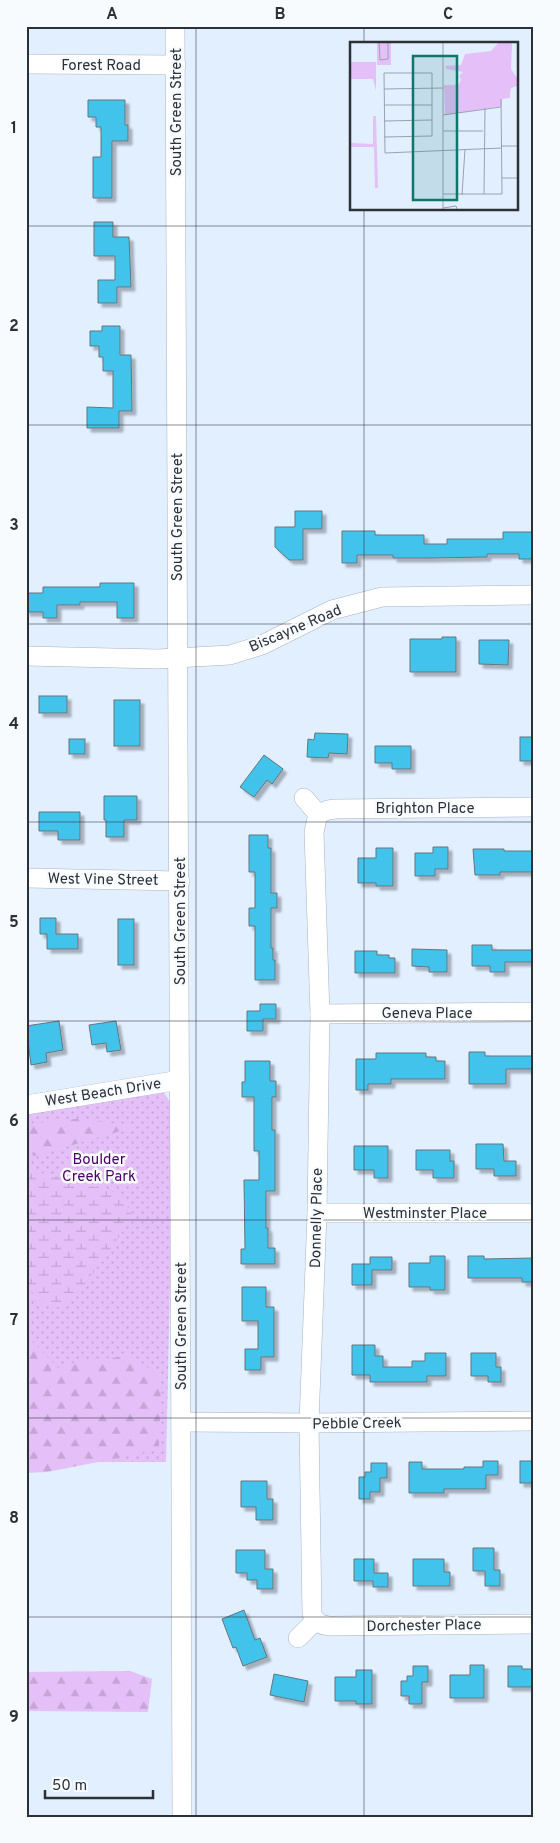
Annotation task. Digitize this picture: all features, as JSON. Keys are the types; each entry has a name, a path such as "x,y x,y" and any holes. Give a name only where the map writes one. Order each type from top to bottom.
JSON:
{"street":[{"name":"South Green Street","path":"175,26 177,658 180,881 182,1817"},
{"name":"Forest Road","path":"26,64 176,65"},
{"name":"Biscayne Road","path":"26,656 158,659 230,655 262,645 332,610 382,597 534,595"},
{"path":"304,798 318,814"},
{"name":"Brighton Place","path":"318,814 335,809 534,808"},
{"name":"Donnelly Place","path":"315,1621 311,1606 309,1423 317,1213 320,1014 314,832 318,814"},
{"name":"West Vine Street","path":"26,878 180,881"},
{"name":"Geneva Place","path":"320,1014 534,1012"},
{"name":"West Beach Drive","path":"26,1105 180,1080"},
{"name":"Westminster Place","path":"317,1213 534,1213"},
{"name":"Pebble Creek","path":"181,1422 534,1421"},
{"path":"298,1638 315,1621"},
{"name":"Dorchester Place","path":"315,1621 320,1625 330,1626 534,1624"}],"green space":[{"name":"Boulder Creek Park","path":"157,1083 174,1108 166,1462 26,1462 26,1105"},
{"path":"84,1118 134,1127 35,1156 26,1152 26,1124"},
{"path":"26,1166 42,1173 121,1194 131,1214 126,1227 74,1299 56,1308 35,1301 30,1285 26,1280"},
{"path":"26,1335 58,1368 80,1361 132,1356 161,1377 159,1450 47,1472 26,1473"},
{"path":"130,1671 152,1679 148,1712 26,1711 26,1672"}],"building":[{"path":"88,100 125,100 125,125 128,125 128,141 112,141 112,198 93,198 93,157 101,157 101,127 96,127 96,117 88,117"},
{"path":"94,222 113,222 113,237 129,237 131,287 117,287 117,303 98,303 98,280 115,280 115,256 94,256"},
{"path":"102,326 120,326 120,355 131,355 132,411 119,411 119,428 87,428 87,407 113,408 113,371 103,371 103,357 99,357 99,346 90,346 90,331 102,331"},
{"path":"295,511 322,511 322,529 303,529 303,560 289,560 275,547 275,527 295,527"},
{"path":"342,531 375,531 375,535 424,535 424,544 447,544 447,539 503,539 503,532 534,532 534,559 519,559 519,554 487,554 487,557 431,558 393,558 393,555 357,555 357,563 342,563"},
{"path":"100,583 134,583 134,618 117,618 117,602 80,602 80,605 57,605 57,618 43,618 43,612 26,612 26,593 43,593 43,587 100,587"},
{"path":"442,637 456,637 456,672 410,672 410,639 442,639"},
{"path":"479,640 509,640 508,665 479,664"},
{"path":"39,696 67,696 67,713 39,713"},
{"path":"114,700 140,700 140,746 114,746"},
{"path":"315,733 348,734 347,754 329,753 328,758 307,757 308,739 314,740"},
{"path":"520,737 534,737 534,761 520,761"},
{"path":"69,739 85,739 85,754 69,754"},
{"path":"375,746 411,746 411,769 392,769 392,763 375,763"},
{"path":"264,755 283,769 272,784 267,780 254,797 240,787"},
{"path":"104,796 137,796 137,820 124,820 124,837 106,837"},
{"path":"39,812 80,812 80,840 58,840 58,831 39,831"},
{"path":"249,835 268,835 268,848 271,848 271,893 277,893 277,908 271,908 271,948 273,948 273,960 275,960 275,980 255,980 255,926 249,926 249,908 255,908 255,872 249,872"},
{"path":"433,847 448,847 448,869 435,869 435,876 415,876 415,853 433,853"},
{"path":"376,848 393,848 393,886 376,886 376,883 358,883 358,858 376,858"},
{"path":"473,849 534,851 534,872 500,872 500,875 475,875"},
{"path":"40,918 56,918 56,934 78,934 78,949 47,949 47,934 40,934"},
{"path":"118,919 134,919 134,965 118,965"},
{"path":"472,945 492,945 492,950 534,950 534,962 505,962 505,972 490,972 490,966 472,966"},
{"path":"412,949 447,950 447,972 429,972 429,967 412,966"},
{"path":"355,951 377,951 377,955 389,955 389,958 395,958 395,973 355,973"},
{"path":"260,1004 276,1004 276,1019 263,1019 263,1031 247,1031 247,1011 260,1011"},
{"path":"59,1021 63,1050 46,1053 47,1062 31,1065 26,1026"},
{"path":"116,1021 121,1050 107,1052 106,1043 92,1045 89,1025"},
{"path":"469,1052 485,1052 485,1056 534,1056 534,1069 506,1069 506,1084 469,1084"},
{"path":"376,1053 426,1053 426,1057 436,1057 436,1061 445,1061 445,1079 391,1079 391,1084 368,1084 368,1090 356,1090 356,1059 376,1059"},
{"path":"245,1061 270,1061 270,1081 276,1081 276,1097 272,1097 272,1130 275,1130 275,1191 266,1191 268,1248 275,1248 275,1264 241,1264 241,1249 245,1249 244,1180 259,1180 259,1151 254,1151 254,1097 242,1097 242,1082 245,1082"},
{"path":"476,1144 503,1144 504,1161 516,1161 516,1176 494,1176 494,1169 476,1169"},
{"path":"354,1146 388,1146 388,1178 374,1178 374,1170 354,1170"},
{"path":"416,1150 450,1150 450,1161 454,1161 454,1178 433,1178 433,1170 416,1170"},
{"path":"430,1256 445,1256 445,1290 430,1290 430,1287 409,1287 409,1263 430,1263"},
{"path":"468,1256 484,1256 484,1259 534,1258 534,1282 522,1282 522,1278 468,1278"},
{"path":"370,1257 392,1257 392,1270 372,1270 372,1285 352,1285 352,1264 370,1264"},
{"path":"242,1287 266,1287 266,1307 274,1307 274,1357 261,1357 261,1370 245,1370 245,1349 258,1349 258,1321 242,1321"},
{"path":"352,1345 375,1345 375,1356 383,1356 383,1367 412,1367 412,1361 425,1361 425,1353 446,1353 446,1376 427,1376 427,1382 370,1382 370,1375 352,1375"},
{"path":"471,1353 496,1353 496,1367 501,1367 501,1382 488,1382 488,1376 471,1376"},
{"path":"483,1461 498,1461 498,1475 486,1475 486,1489 444,1489 444,1493 409,1493 409,1462 422,1462 422,1469 464,1469 464,1467 483,1467"},
{"path":"520,1461 534,1461 534,1483 520,1483"},
{"path":"371,1463 387,1463 387,1478 380,1478 380,1492 370,1492 370,1499 359,1499 359,1477 365,1477 365,1472 371,1472"},
{"path":"241,1481 267,1481 267,1499 273,1499 273,1520 256,1520 256,1507 241,1507"},
{"path":"473,1548 494,1548 494,1570 500,1570 500,1586 485,1586 485,1571 473,1571"},
{"path":"236,1550 265,1550 265,1569 273,1569 273,1589 257,1589 257,1580 247,1580 247,1573 236,1573"},
{"path":"354,1559 374,1559 374,1573 388,1573 388,1587 373,1587 373,1581 354,1581"},
{"path":"413,1559 444,1559 444,1572 450,1572 450,1586 413,1586"},
{"path":"244,1610 255,1640 260,1638 267,1657 243,1666 236,1647 233,1648 222,1619"},
{"path":"470,1665 484,1665 484,1698 450,1698 450,1675 470,1675"},
{"path":"413,1666 428,1666 428,1682 422,1682 422,1704 409,1704 409,1696 401,1696 401,1681 407,1681 407,1676 413,1676"},
{"path":"508,1666 522,1666 522,1669 534,1669 534,1687 508,1687"},
{"path":"356,1670 372,1670 372,1704 356,1704 356,1701 335,1701 335,1677 356,1677"},
{"path":"274,1674 308,1681 304,1702 270,1695"}]}
